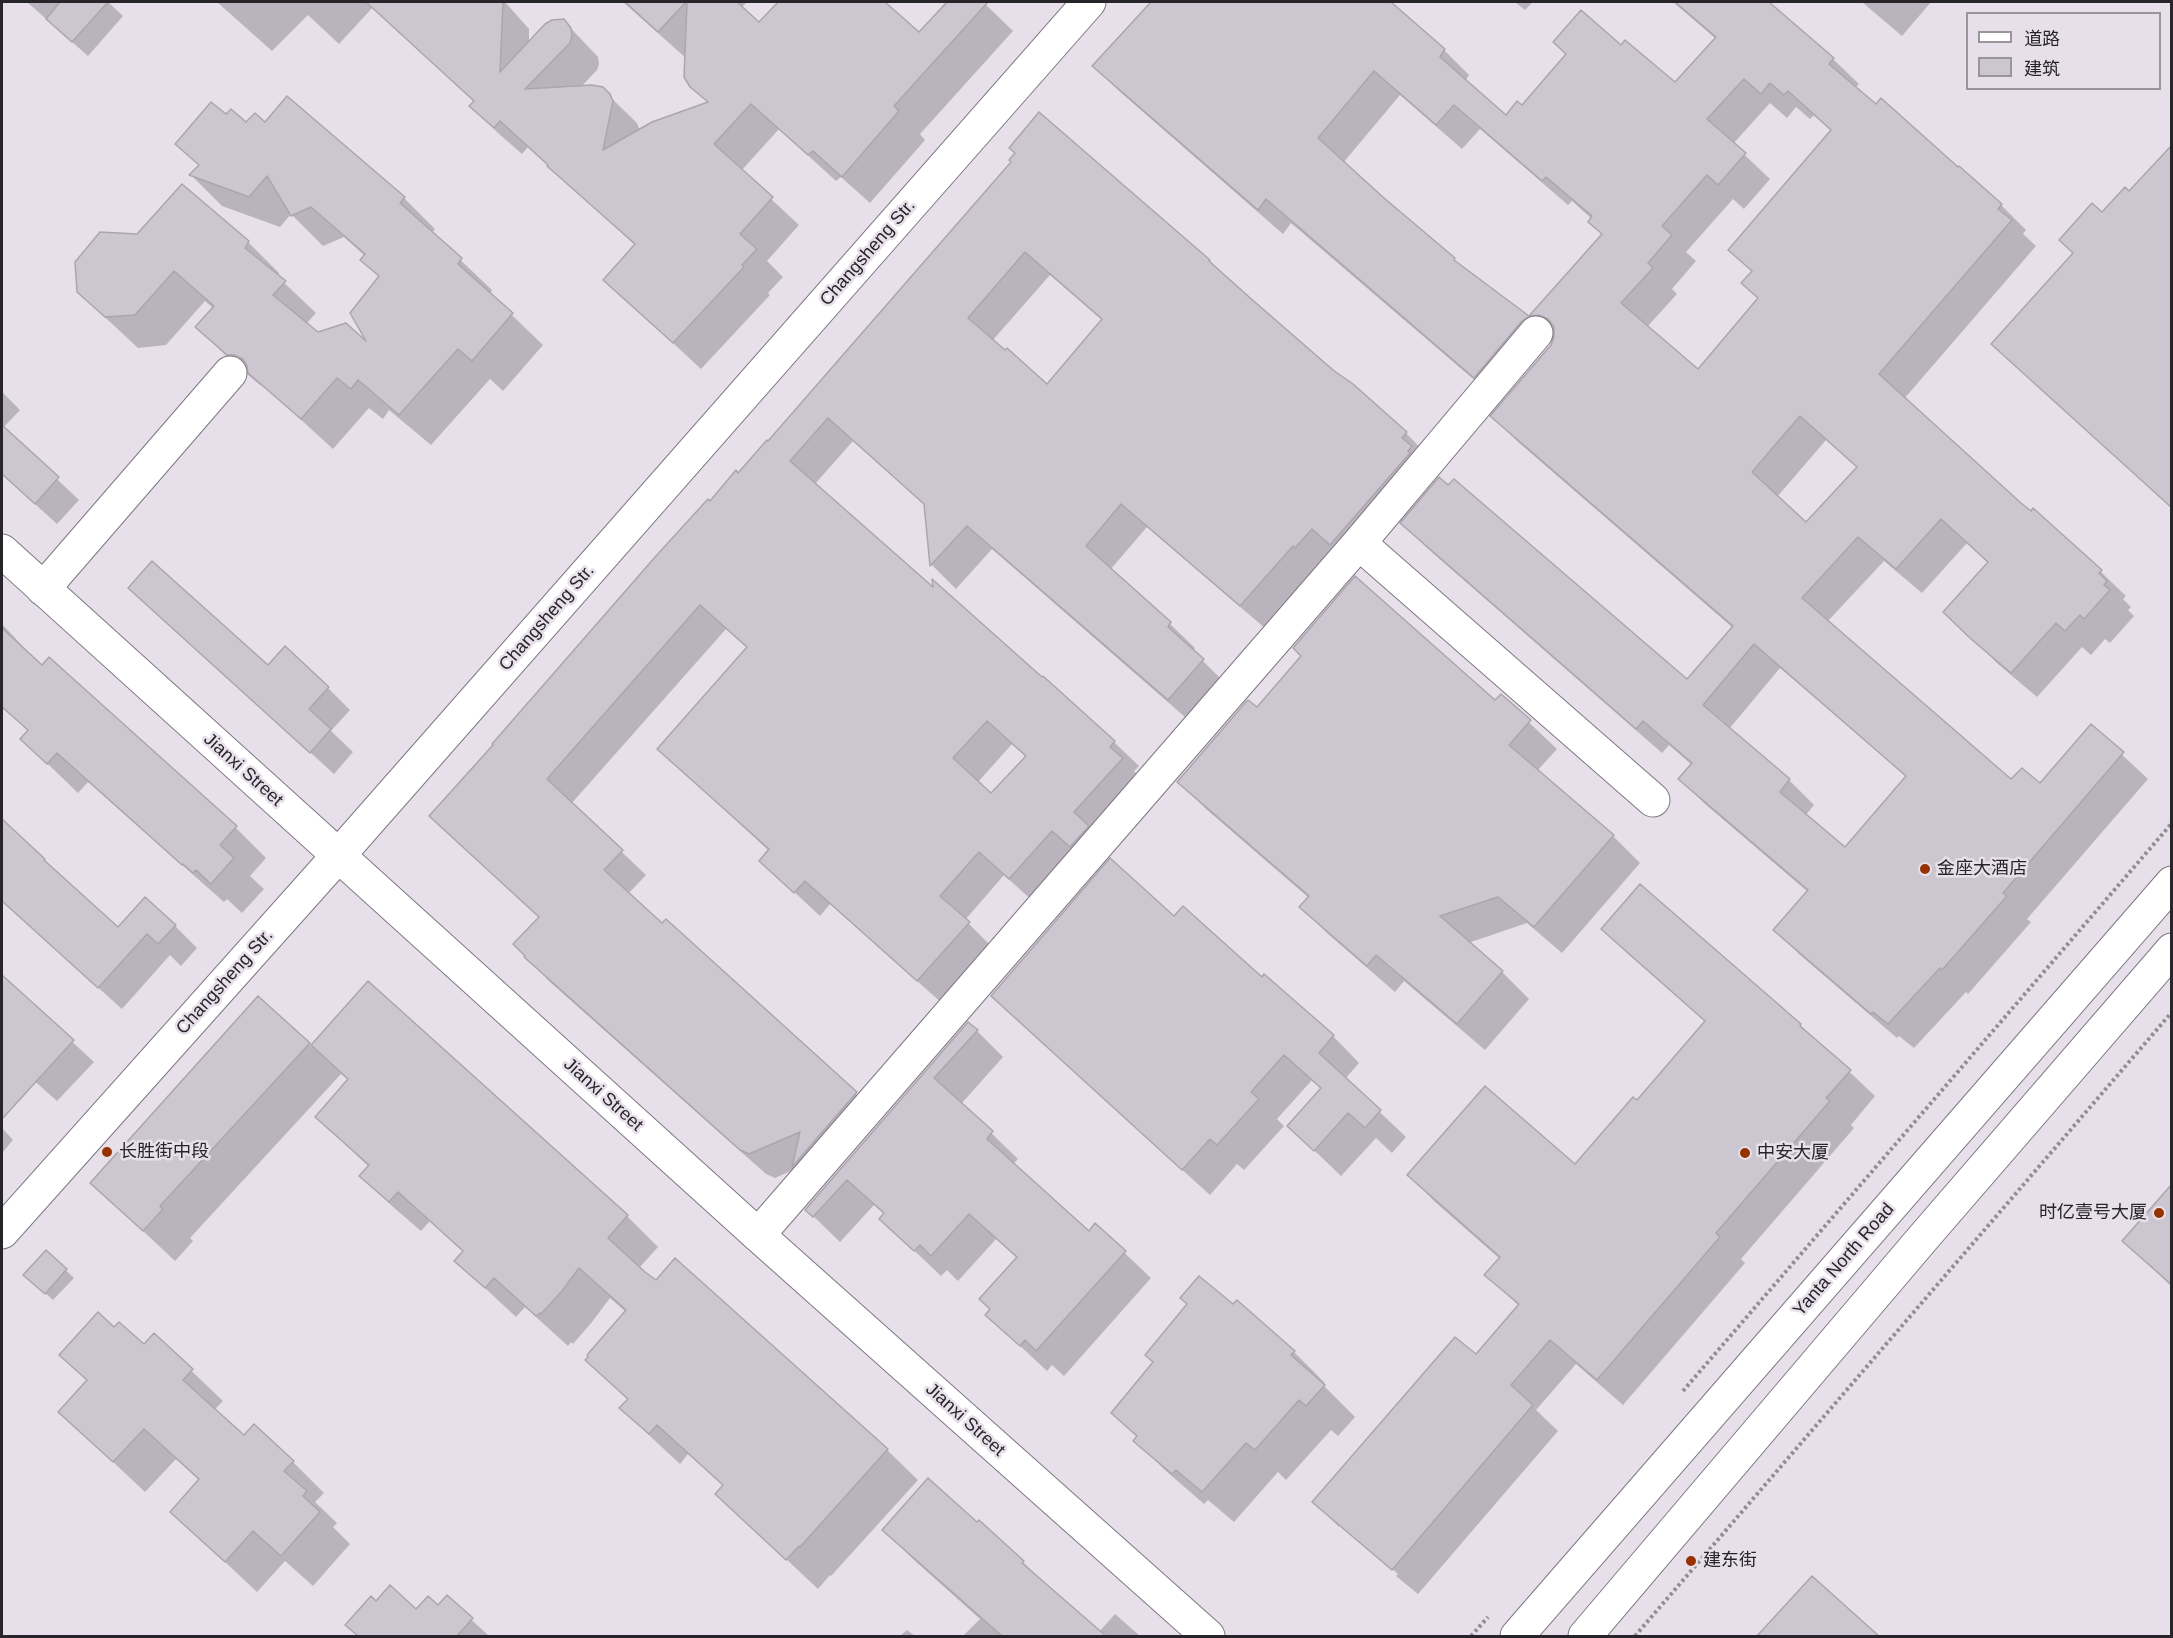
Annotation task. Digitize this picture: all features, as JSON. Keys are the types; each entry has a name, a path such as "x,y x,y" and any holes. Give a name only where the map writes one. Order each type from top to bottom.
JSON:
{"street":[{"name":"Changsheng Str.","path":"2,1232 338,856 1089,2"},
{"path":"758,1235 1359,543 1536,333"},
{"path":"43,589 230,373"},
{"path":"1359,543 1653,800"},
{"name":"Jianxi Street","path":"2,551 758,1235 1208,1636"},
{"name":"Yanta North Road","path":"1517,1636 2172,883"},
{"path":"1585,1636 1923,1238 2172,950"}],"path":[{"path":"1681,1393 2172,823"},
{"path":"1635,1636 2172,1012"},
{"path":"1471,1636 1494,1609"}],"building":[{"path":"60,2 108,2 72,42 46,19"},
{"path":"366,2 503,2 500,72 545,24 552,20 564,19 571,28 570,43 525,89 592,85 603,87 613,101 603,150 652,122 708,102 690,87 684,77 687,2 737,2 759,22 778,2 885,2 919,32 947,2 988,2 894,106 899,111 842,177 813,151 808,155 751,104 714,144 773,197 740,234 757,249 742,265 744,267 673,343 603,280 635,244 500,121 494,128 469,106 474,101"},
{"path":"625,2 686,2 658,32"},
{"path":"1151,2 1391,2 1445,49 1440,57 1506,115 1517,101 1522,105 1566,54 1553,42 1581,10 1621,45 1625,40 1675,82 1716,37 1675,2 1769,2 1834,58 1829,64 1876,104 1881,98 2002,204 1998,209 2012,220 1879,374 2021,503 2031,511 2033,508 2102,570 2099,573 2107,581 2104,585 2110,590 2084,619 2080,615 2065,631 2056,623 2011,673 1943,612 1988,562 1941,519 1896,569 1858,537 1802,598 2011,779 2022,768 2040,783 2091,724 2124,752 2003,893 2007,896 1942,970 1940,968 1888,1024 1873,1012 1871,1014 1773,930 1808,890 1678,779 1692,763 1643,721 1636,729 1400,523 1439,477 1448,485 1454,479 1687,679 1733,626 1490,416 1551,345 1554,327 1548,319 1539,315 1529,316 1522,321 1474,378 1266,199 1258,210 1092,66","holes":["1374,71 1436,125 1454,105 1542,181 1546,177 1592,216 1588,222 1602,234 1529,316 1454,260 1455,258 1318,138","1744,79 1761,94 1770,83 1784,95 1788,91 1831,130 1728,250 1752,271 1741,283 1758,298 1698,369 1621,303 1653,268 1648,263 1672,235 1662,226 1707,175 1718,185 1746,153 1707,119","1800,416 1857,467 1806,522 1752,472","1754,644 1906,776 1845,847 1780,792 1790,779 1703,705"]},
{"path":"287,96 405,197 400,203 462,258 458,264 513,313 472,361 458,349 399,415 358,380 351,389 337,378 301,419 248,373 243,359 227,355 195,327 214,306 174,271 135,315 105,317 77,292 75,262 100,232 137,234 182,184 249,241 245,248 286,281 273,295 318,332 346,323 366,341 350,313 379,276 360,260 365,254 311,207 291,216 267,176 249,197 189,175 199,165 175,144 211,102 226,114 231,109 246,122 255,113 265,122"},
{"path":"1039,112 1210,260 1249,297 1407,432 1402,438 1412,446 1408,451 1410,453 1330,545 1312,529 1295,548 1293,546 1240,606 1121,504 1086,546 1171,622 1168,627 1204,659 1168,700 967,526 930,566 924,504 828,418 790,461 933,587 932,579 1043,676 1115,741 1110,747 1123,758 1074,812 1089,826 1070,847 1052,831 1009,879 979,852 940,896 970,922 917,981 805,881 794,893 759,861 769,849 657,749 747,647 700,605 547,779 623,850 604,870 662,923 666,919 857,1092 792,1167 800,1132 749,1154 740,1150 524,957 513,944 539,917 429,816 656,556 708,499 710,501 736,470 738,473 768,441 1011,162 1009,160 1015,153 1009,148","holes":["1025,252 1102,319 1047,384 1007,348 1005,350 968,318","987,721 1026,756 991,793 953,758"]},
{"path":"2172,145 2172,508 1991,344 2073,253 2059,240 2092,203 2102,212 2125,187 2129,191"},
{"path":"2,425 59,477 35,504 2,474"},
{"path":"152,561 268,665 285,646 329,687 309,709 331,729 310,753 128,588"},
{"path":"1355,576 1495,700 1501,694 1531,720 1509,745 1614,835 1534,927 1498,897 1440,916 1503,971 1457,1024 1376,955 1367,966 1299,907 1309,896 1177,782 1248,700 1257,707 1301,656 1293,648"},
{"path":"2,628 42,665 49,657 237,826 220,845 234,858 211,884 196,870 193,873 182,865 57,753 47,764 20,739 28,730 2,707"},
{"path":"2,819 118,927 145,897 176,925 158,944 147,934 98,988 2,901"},
{"path":"1110,858 1174,916 1183,906 1262,977 1264,974 1334,1035 1319,1053 1381,1110 1365,1128 1348,1113 1314,1151 1287,1126 1321,1088 1284,1055 1251,1092 1259,1099 1217,1145 1210,1139 1182,1170 991,996"},
{"path":"1640,884 1851,1070 1826,1098 1830,1101 1716,1233 1720,1237 1597,1380 1550,1340 1511,1385 1533,1405 1392,1570 1312,1502 1455,1337 1476,1354 1519,1304 1484,1275 1500,1257 1407,1175 1485,1086 1575,1164 1633,1097 1637,1100 1705,1021 1601,929"},
{"path":"2,975 74,1040 2,1119"},
{"path":"368,981 628,1215 608,1238 645,1272 656,1280 675,1258 888,1449 786,1560 715,1494 723,1485 657,1425 649,1434 619,1408 628,1399 585,1360 626,1310 579,1268 562,1291 541,1314 536,1316 494,1278 485,1288 454,1261 463,1251 398,1192 389,1202 359,1176 369,1165 315,1117 348,1079 311,1045"},
{"path":"258,996 310,1043 160,1206 163,1209 143,1231 90,1183"},
{"path":"968,1022 978,1030 934,1078 993,1131 987,1139 1089,1231 1095,1223 1126,1251 1036,1351 1025,1340 1020,1346 985,1315 990,1309 979,1299 1017,1257 969,1214 931,1256 920,1245 914,1251 879,1219 884,1213 847,1180 813,1217 805,1210"},
{"name":"时亿壹号大厦","path":"2172,1184 2172,1285 2122,1241"},
{"path":"46,1250 67,1269 45,1294 23,1275"},
{"path":"1199,1276 1233,1304 1237,1300 1295,1351 1291,1355 1325,1385 1306,1406 1299,1400 1255,1450 1246,1443 1202,1492 1176,1470 1172,1474 1133,1441 1137,1436 1111,1413 1153,1362 1145,1355 1187,1304 1180,1298"},
{"path":"98,1312 114,1327 119,1322 144,1344 154,1333 193,1369 183,1380 244,1435 254,1424 294,1461 284,1471 307,1491 303,1496 320,1512 281,1556 253,1531 225,1562 170,1512 199,1479 144,1429 113,1462 58,1412 87,1380 59,1355"},
{"path":"928,1478 977,1522 979,1520 1024,1561 1022,1563 1106,1636 1002,1636 882,1530"},
{"path":"1812,1576 1879,1636 1757,1636"},
{"path":"390,1585 416,1609 428,1596 438,1605 447,1595 473,1618 457,1636 358,1636 345,1625 371,1596 376,1601"}],"place":[{"name":"金座大酒店","path":"1925,869"},
{"name":"长胜街中段","path":"107,1152"},
{"name":"中安大厦","path":"1745,1153"},
{"name":"时亿壹号大厦","path":"2159,1213"},
{"name":"建东街","path":"1691,1561"}]}
